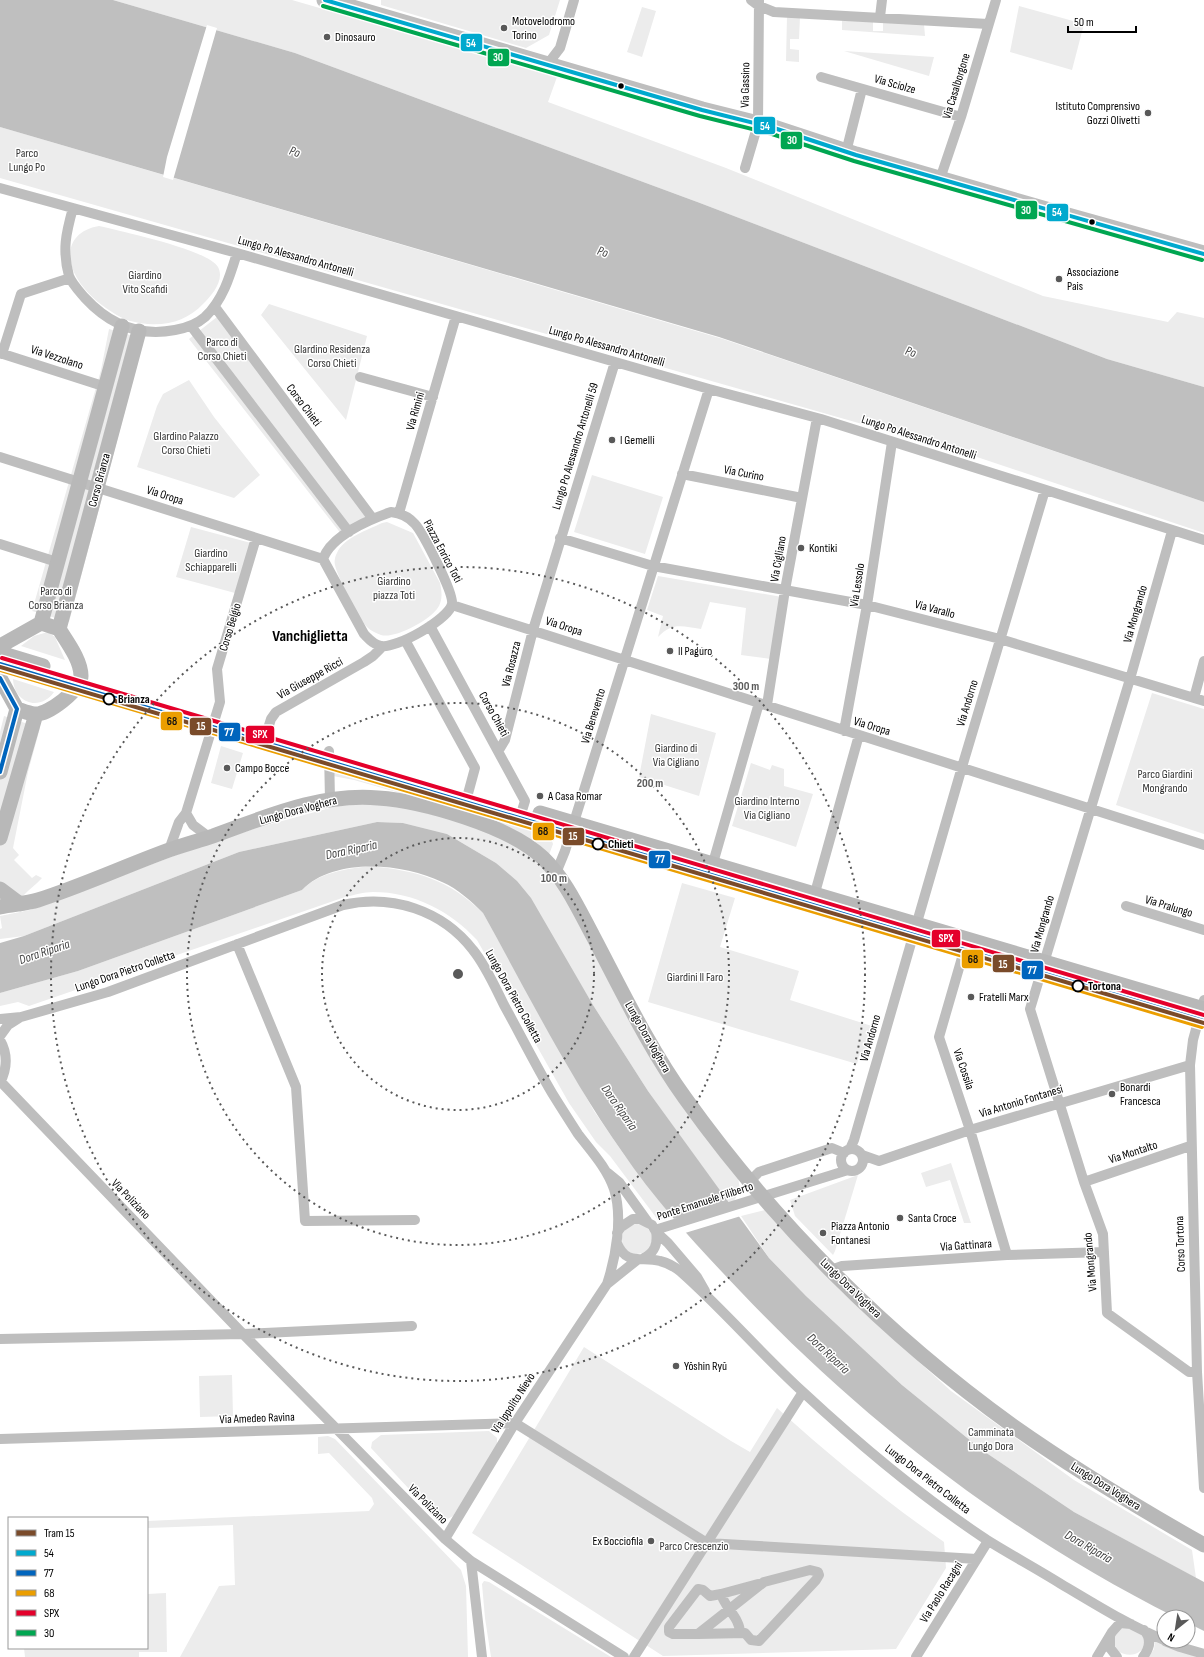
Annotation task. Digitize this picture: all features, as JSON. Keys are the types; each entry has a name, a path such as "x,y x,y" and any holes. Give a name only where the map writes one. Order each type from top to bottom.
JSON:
{"main road":[{"path":"325,0 359,5 546,65 702,110 758,124 846,152 1204,254"}],"street":[{"path":"546,65 560,48 574,0"},
{"path":"880,17 882,0"},
{"name":"Via Casalborgone","path":"940,179 961,117 996,0"},
{"path":"758,1 774,12 988,24"},
{"name":"Via Gassino","path":"745,168 758,124 758,1"},
{"name":"Via Sciolze","path":"822,77 961,117"},
{"path":"846,152 862,89"},
{"name":"Lungo Po Alessandro Antonelli","path":"0,188 237,253 709,389 817,418 1204,540"},
{"path":"73,208 65,234 65,256 70,278 92,306 122,326 139,331 165,332 191,326 204,318 214,307 225,288 237,253"},
{"path":"1,354 20,294 70,278"},
{"name":"Corso Chieti","path":"214,307 372,519"},
{"name":"Via Rimini","path":"399,513 456,316"},
{"name":"Corso Brianza","path":"40,623 122,326"},
{"path":"191,326 349,532"},
{"name":"Corso Brianza","path":"59,629 139,331"},
{"name":"Via Vezzolano","path":"1,354 106,387"},
{"name":"Lungo Po Alessandro Antonelli 59","path":"560,538 615,362"},
{"path":"360,377 433,397"},
{"name":"Via Benevento","path":"556,873 572,827 709,389"},
{"name":"Via Cigliano","path":"711,868 763,704 817,418"},
{"name":"Via Lessolo","path":"844,730 867,605 892,442"},
{"name":"Via Oropa","path":"0,457 323,559"},
{"name":"Via Curino","path":"682,474 802,498"},
{"name":"Via Andorno","path":"847,1151 854,1140 962,767 1045,490"},
{"path":"399,513 391,512 372,519 349,532 330,545 323,559 364,634 373,643 382,647 394,645 430,626 448,612 452,605"},
{"name":"Piazza Enrico Toti","path":"399,513 416,525 448,584 452,596 452,605"},
{"name":"Via Mongrando","path":"1172,531 1130,679 1030,1009 1084,1182 1103,1234 1107,1313 1189,1372 1197,1372"},
{"name":"Corso Belgio","path":"169,850 179,822 186,813 215,722 220,702 217,668 256,538"},
{"path":"560,538 653,566"},
{"name":"Via Oropa","path":"533,630 560,538"},
{"path":"0,544 57,562"},
{"name":"Via Varallo","path":"653,566 867,605 1000,639 1199,699"},
{"name":"Via Oropa","path":"452,605 1204,845"},
{"path":"0,646 40,623 59,629 78,664 80,682 70,696 42,713 36,714 17,709"},
{"name":"Corso Chieti","path":"430,626 499,750 525,801 522,813"},
{"name":"Via Rosazza","path":"499,750 505,740 533,630"},
{"path":"405,640 475,768 467,797"},
{"name":"Via Giuseppe Ricci","path":"265,737 271,719 276,712 364,662 382,647"},
{"path":"0,653 80,682 1043,967 1202,1012"},
{"path":"1199,699 1204,661"},
{"path":"0,664 80,682"},
{"path":"0,678 17,709 0,772"},
{"path":"0,838 36,714"},
{"path":"814,899 859,735"},
{"path":"329,756 330,800"},
{"name":"Lungo Dora Voghera","path":"0,907 20,904 88,882 169,850 290,809 330,800 351,797 403,800 440,810 494,829 531,849 544,858 556,873 567,890 664,1066 686,1100 750,1181 831,1270 928,1360 1011,1424 1083,1473 1204,1545"},
{"path":"186,813 193,825 209,837"},
{"path":"0,890 20,904"},
{"name":"Lungo Dora Pietro Colletta","path":"0,1018 21,1017 108,992 326,911 355,902 396,903 421,910 444,922 463,938 481,961 553,1094 577,1132 606,1172 614,1189 617,1203 617,1238 614,1265 607,1284"},
{"name":"Lungo Dora Voghera","path":"0,917 11,912 20,904"},
{"name":"Via Pralungo","path":"1126,906 1204,930"},
{"path":"237,944 296,1087 305,1221 415,1220"},
{"name":"Via Cossila","path":"966,944 939,1037 970,1130 1007,1255"},
{"name":"Corso Tortona","path":"1202,1012 1190,1053 1190,1146 1197,1372 1204,1488"},
{"name":"Lungo Dora Pietro Colletta","path":"0,1036 8,1025 21,1017"},
{"name":"Via Poliziano","path":"0,1040 6,1060 0,1082 243,1334 445,1539 471,1561 624,1657"},
{"name":"Via Antonio Fontanesi","path":"862,1155 879,1160 1060,1102 1190,1065"},
{"name":"Via Montalto","path":"1084,1182 1190,1146"},
{"path":"750,1181 759,1172 832,1148 847,1151 856,1150 862,1155 863,1162 859,1168 846,1168 840,1174 830,1175 763,1196"},
{"path":"846,1168 841,1158 847,1151"},
{"name":"Lungo Dora Pietro Colletta","path":"606,1172 619,1182 646,1221 668,1243 697,1277 708,1296"},
{"name":"Ponte Emanuele Filiberto","path":"656,1231 763,1196"},
{"path":"617,1238 621,1227 632,1219 646,1221"},
{"path":"607,1284 641,1259 650,1255 657,1245 656,1231"},
{"name":"Lungo Dora Pietro Colletta","path":"617,1238 624,1255 641,1259 660,1260 671,1264 708,1296 754,1345 803,1392 895,1471 988,1541 1156,1636"},
{"name":"Via Gattinara","path":"831,1270 842,1266 1007,1255 1104,1252"},
{"name":"Via Ippolito Nievo","path":"445,1539 515,1423 607,1284"},
{"path":"0,1339 243,1334 412,1326"},
{"path":"634,1657 803,1392"},
{"path":"515,1423 707,1543 977,1559"},
{"name":"Via Amedeo Ravina","path":"0,1439 515,1423"},
{"name":"Via Paolo Racagni","path":"916,1657 988,1541"},
{"path":"471,1561 482,1657"},
{"path":"810,1570 819,1573 816,1580 761,1639 754,1641 747,1634 740,1633 673,1634 669,1632 669,1627 698,1589 703,1590 710,1596 721,1594 810,1570"},
{"path":"698,1634 764,1582"},
{"path":"721,1594 729,1610 739,1624 740,1633"},
{"path":"1097,1657 1114,1628 1120,1623 1132,1624"},
{"path":"1142,1629 1150,1638 1150,1644 1143,1657"},
{"path":"1110,1636 1110,1648 1117,1657"},
{"name":"Lungo Dora Pietro Colletta","path":"1187,1649 1204,1654"}],"green space":[{"path":"113,0 292,0 557,77 548,102 726,168 1043,296 1168,322 1177,312 1204,318 1204,387 1107,359 700,203 295,53"},
{"name":"Motovelodromo Torino","path":"381,0 560,0 549,35 526,48 381,5"},
{"path":"1019,6 1084,24 1072,70 1010,52"},
{"path":"642,7 656,11 642,57 627,52"},
{"path":"787,16 800,17 799,39 790,39 790,49 799,50 799,62 786,61"},
{"path":"842,19 873,21 873,31 883,31 883,22 924,24 925,36 842,30"},
{"path":"844,51 934,57 929,76"},
{"name":"Parco Lungo Po","path":"0,127 723,339 1204,502 1204,533 971,455 0,178"},
{"name":"Giardino Vito Scafidi","path":"99,226 163,242 199,254 218,267 220,272 219,282 210,296 197,309 191,314 171,323 148,324 134,322 120,317 88,293 77,278 70,260 70,252 76,238 81,233"},
{"name":"GIardino Residenza Corso Chieti","path":"269,304 367,336 346,420 261,315"},
{"name":"Parco di Corso Chieti","path":"222,313 373,519 342,535 189,339"},
{"name":"Parco di Corso Brianza","path":"109,329 144,339 69,622 32,611 101,370"},
{"name":"GIardino Palazzo Corso Chieti","path":"189,380 214,417 260,475 234,498 137,467 157,406 163,394"},
{"path":"592,475 663,497 645,554 574,532"},
{"name":"Giardino piazza Toti","path":"387,522 413,533 440,583 442,593 439,606 433,614 411,628 387,636 374,632 363,622 344,587 337,570 335,557 340,548 350,539"},
{"name":"Giardino Schiapparelli","path":"191,527 251,543 235,593 176,577"},
{"path":"658,576 782,597 771,659 741,655 746,608 710,602 701,629 678,626 668,629 658,637 663,616 647,610"},
{"path":"48,632 55,637 65,660 21,646 34,636"},
{"path":"13,679 54,692 42,702 29,702 18,694 14,687"},
{"name":"Parco Giardini Mongrando","path":"1152,693 1204,709 1204,834 1116,805"},
{"name":"Giardino di Via Cigliano","path":"651,714 716,733 699,796 639,777"},
{"path":"4,716 40,728 28,772 13,848 19,855 14,860 32,878 36,875 42,878 23,896 0,901 0,732"},
{"name":"Campo Bocce","path":"221,746 243,753 232,789 211,783"},
{"name":"Giardino Interno Via Cigliano","path":"751,763 770,770 772,765 784,769 784,786 813,794 796,847 732,826"},
{"path":"334,766 548,829 553,844 546,863 738,1177 740,1190 733,1203 729,1204 648,1091 593,1005 551,935 496,863 447,834 403,823 377,822 239,852 24,936 0,939 0,929 2,928 0,916 30,910 182,853 260,827 337,806 425,800 354,780 333,776"},
{"path":"370,866 418,874 431,879 457,892 483,913 594,1111 625,1156 673,1216 658,1220 610,1156 596,1142 569,1103 477,940 455,920 443,912 430,905 403,895 373,892 345,897 29,1006 18,1002 0,1006 0,993 78,971 302,890 309,884 325,875 343,870"},
{"name":"Giardini Il Faro","path":"682,883 735,898 720,947 799,971 790,1000 875,1027 865,1058 859,1056 857,1064 648,1002"},
{"path":"951,1163 971,1223 964,1223 950,1180 926,1187 921,1173"},
{"path":"858,1175 833,1255 795,1216 790,1200"},
{"name":"Camminata Lungo Dora","path":"765,1210 841,1291 951,1391 1074,1480 1192,1550 1196,1578 1074,1512 982,1450 902,1385 806,1296 769,1258 741,1216"},
{"path":"637,1224 648,1228 652,1239 648,1250 637,1254 626,1250 622,1239 626,1228"},
{"name":"Parco Crescenzio","path":"584,1347 750,1452 777,1408 858,1478 900,1511 944,1542 946,1568 896,1649 663,1656 472,1533"},
{"path":"232,1375 233,1416 200,1417 199,1376"},
{"path":"489,1431 497,1438 497,1447 453,1516 444,1521 435,1517 371,1448 372,1442 381,1435"},
{"path":"328,1436 335,1439 461,1570 466,1586 468,1657 180,1657 219,1586 235,1585 233,1525 148,1528 148,1521 369,1511 374,1504 372,1498 329,1453 318,1454 318,1437"},
{"path":"484,1581 489,1582 611,1657 491,1657 485,1618 482,1584"},
{"path":"166,1593 167,1652 139,1652 139,1657 25,1657 24,1649 148,1649 148,1594"},
{"path":"1120,1628 1129,1628 1143,1635 1146,1645 1143,1649 1132,1655 1124,1654 1115,1650 1114,1635"},
{"path":"1155,1640 1156,1649 1177,1649 1197,1657 1149,1657 1154,1649"}],"water":[{"name":"Po","path":"0,0 113,0 295,53 700,203 1107,359 1204,387 1204,502 719,337 0,127"},
{"name":"Dora Riparia","path":"377,822 403,823 447,834 496,863 517,881 531,898 593,1005 648,1091 769,1258 806,1296 902,1385 982,1450 1074,1512 1204,1582 1204,1631 1196,1627 1196,1609 1160,1609 1114,1585 999,1513 890,1431 839,1387 789,1340 694,1242 636,1172 567,1065 483,913 464,896 448,885 426,876 389,867 369,866 332,872 316,879 302,890 78,971 0,993 0,943 24,936 239,852"}],"pier":[{"path":"207,25 217,28 173,180 163,177 167,157"},
{"path":"737,1209 741,1216 685,1233 673,1219"}],"tram line":[{"name":"15","path":"0,667 1204,1023"}],"transit line":[{"name":"54","path":"325,0 702,110 774,128 856,155 1204,254"},
{"name":"30","path":"323,6 700,116 772,134 854,161 1202,260"},
{"name":"SPX","path":"2,658 1204,1015"},
{"name":"77","path":"0,664 1204,1021"},
{"name":"68","path":"0,670 1202,1027"},
{"name":"77","path":"0,678 17,709 0,772"}],"place":[{"name":"Motovelodromo Torino","path":"504,28"},
{"name":"Dinosauro","path":"327,37"},
{"name":"Istituto Comprensivo Gozzi Olivetti","path":"1148,113"},
{"name":"Associazione Pais","path":"1059,279"},
{"name":"I Gemelli","path":"612,440"},
{"name":"Kontiki","path":"801,548"},
{"name":"Il Paguro","path":"670,651"},
{"name":"Brianza","path":"109,699"},
{"name":"Campo Bocce","path":"227,768"},
{"name":"A Casa Romar","path":"540,796"},
{"name":"Chieti","path":"598,844"},
{"name":"Tortona","path":"1078,986"},
{"name":"Fratelli Marx","path":"971,997"},
{"name":"Bonardi Francesca","path":"1112,1094"},
{"name":"Santa Croce","path":"900,1218"},
{"name":"Piazza Antonio Fontanesi","path":"823,1233"},
{"name":"Yōshin Ryū","path":"676,1366"},
{"name":"Ex Bocciofila","path":"651,1541"}],"district":[{"name":"Vanchiglietta","path":"310,635"}]}
